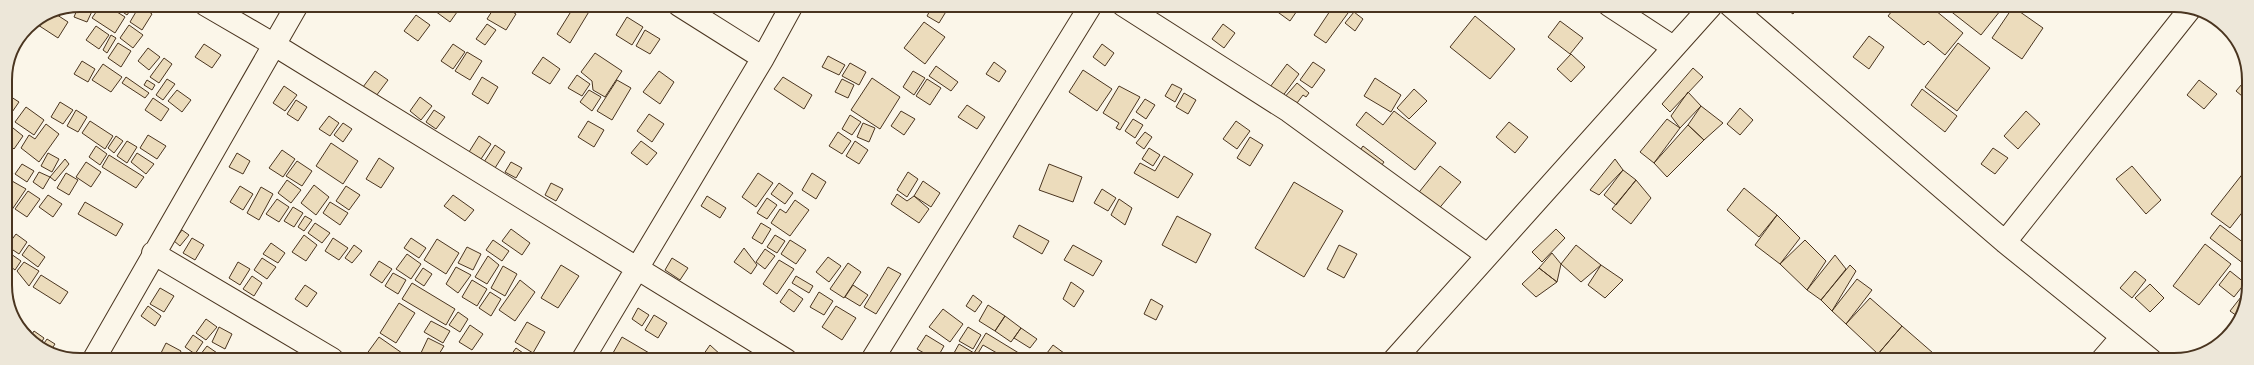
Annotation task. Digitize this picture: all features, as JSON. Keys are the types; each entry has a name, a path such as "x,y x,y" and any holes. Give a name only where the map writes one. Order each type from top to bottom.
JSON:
{"street":[{"path":"218,12 273,44 775,353"},
{"path":"97,353 153,253 293,12"},
{"path":"690,12 763,58"},
{"path":"587,353 763,58 788,12"},
{"path":"876,353 1087,12"},
{"path":"1134,12 1289,110 1487,255"},
{"path":"1618,12 1673,47"},
{"path":"1400,353 1705,12"},
{"path":"1738,12 2005,242 2143,353"},
{"path":"2005,242 2186,14"},
{"path":"153,253 322,353"},
{"path":"2108,353 2122,336"}],"building":[{"path":"76,12 92,12 87,22 74,17"},
{"path":"96,12 117,12 125,17 115,33 92,18"},
{"path":"136,12 149,12 152,14 142,30 130,22"},
{"path":"436,12 457,12 450,22"},
{"path":"492,12 513,12 516,14 506,30 487,19"},
{"path":"571,12 589,12 570,43 557,34"},
{"path":"929,12 946,12 939,23 927,16"},
{"path":"1278,12 1296,12 1290,21"},
{"path":"1329,12 1348,13 1326,43 1314,35"},
{"path":"1354,12 1363,19 1355,31 1345,23"},
{"path":"1891,12 1937,12 1963,33 1945,55 1928,41 1924,45 1888,16"},
{"path":"1952,12 1999,12 1981,35"},
{"path":"2010,12 2020,12 2043,28 2022,59 1992,38"},
{"path":"416,15 430,25 418,41 404,31"},
{"path":"58,16 68,22 58,38 39,26"},
{"path":"1475,16 1515,49 1490,79 1450,47"},
{"path":"627,17 643,27 632,45 616,35"},
{"path":"1560,21 1583,38 1570,54 1548,37"},
{"path":"924,22 945,37 925,64 904,48"},
{"path":"487,24 496,30 485,45 476,39"},
{"path":"1223,24 1235,33 1224,48 1212,39"},
{"path":"129,25 143,35 133,48 120,38"},
{"path":"96,26 109,35 99,49 86,40"},
{"path":"645,30 660,39 650,54 636,46"},
{"path":"111,35 116,38 107,53 103,50"},
{"path":"1869,36 1884,47 1869,69 1853,57"},
{"path":"118,43 131,51 121,67 108,58"},
{"path":"1958,43 1990,68 1957,111 1925,87"},
{"path":"204,44 221,55 212,68 195,57"},
{"path":"453,44 465,52 453,69 441,61"},
{"path":"1102,44 1114,53 1105,66 1093,57"},
{"path":"148,48 160,57 149,70 138,61"},
{"path":"467,52 482,61 470,80 455,71"},
{"path":"595,53 622,71 605,97 593,90 592,81 581,72"},
{"path":"1571,54 1585,67 1571,82 1557,69"},
{"path":"828,56 845,65 839,75 822,67"},
{"path":"543,57 560,69 550,84 532,73"},
{"path":"164,58 172,64 159,83 150,77"},
{"path":"82,61 95,69 88,82 74,74"},
{"path":"994,62 1006,71 999,82 986,74"},
{"path":"1313,62 1325,70 1312,88 1300,80"},
{"path":"850,63 866,72 859,85 842,76"},
{"path":"103,64 122,77 111,92 92,80"},
{"path":"1287,64 1299,74 1282,97 1270,87"},
{"path":"936,66 958,82 951,91 929,76"},
{"path":"1693,68 1703,77 1670,112 1662,104"},
{"path":"1083,70 1112,89 1097,111 1069,92"},
{"path":"375,71 388,80 376,96 363,87"},
{"path":"659,71 674,82 660,104 643,92"},
{"path":"913,71 925,78 914,95 903,87"},
{"path":"577,75 590,84 582,96 568,88"},
{"path":"126,77 149,93 145,98 122,83"},
{"path":"482,77 498,87 488,104 472,94"},
{"path":"783,77 812,95 804,109 774,89"},
{"path":"872,78 900,97 880,129 851,110"},
{"path":"1375,78 1401,95 1391,112 1364,96"},
{"path":"167,79 175,84 163,100 156,95"},
{"path":"842,79 854,85 848,98 835,92"},
{"path":"927,79 941,88 930,105 916,96"},
{"path":"147,80 155,85 152,90 144,85"},
{"path":"617,80 631,88 612,120 597,111"},
{"path":"2199,80 2217,94 2204,109 2187,95"},
{"path":"1297,83 1309,93 1306,97 1303,95 1294,107 1283,99"},
{"path":"1172,84 1182,89 1175,102 1165,96"},
{"path":"2242,84 2242,96 2236,91"},
{"path":"284,86 297,95 285,111 273,103"},
{"path":"1119,86 1140,97 1120,130 1116,128 1119,123 1103,113"},
{"path":"1414,89 1427,101 1409,119 1397,108"},
{"path":"1922,89 1957,116 1945,132 1911,105"},
{"path":"177,90 191,100 182,112 168,101"},
{"path":"589,90 601,97 592,111 580,102"},
{"path":"1688,92 1701,106 1680,128 1671,116"},
{"path":"1184,93 1196,100 1188,114 1176,107"},
{"path":"420,97 432,106 421,120 410,111"},
{"path":"12,98 19,102 12,112"},
{"path":"153,98 169,109 161,121 145,110"},
{"path":"1145,99 1155,105 1146,119 1136,112"},
{"path":"296,100 307,107 298,121 287,114"},
{"path":"60,102 73,110 63,124 51,117"},
{"path":"967,105 985,117 977,129 958,117"},
{"path":"1701,106 1723,123 1704,140 1688,125"},
{"path":"26,107 44,120 34,135 15,122"},
{"path":"1740,108 1753,120 1740,135 1727,124"},
{"path":"76,110 87,117 78,132 67,126"},
{"path":"434,110 445,117 436,129 426,122"},
{"path":"901,111 915,119 904,135 891,126"},
{"path":"1394,111 1436,143 1415,170 1356,125 1366,112 1383,125"},
{"path":"2026,111 2040,124 2018,149 2004,136"},
{"path":"649,114 664,124 652,142 637,131"},
{"path":"850,115 861,122 852,135 842,129"},
{"path":"329,116 339,123 330,136 319,129"},
{"path":"1133,119 1143,125 1135,138 1125,131"},
{"path":"1667,119 1680,128 1654,163 1640,152"},
{"path":"90,121 113,136 105,149 82,133"},
{"path":"588,121 604,130 594,147 578,137"},
{"path":"1236,121 1250,131 1237,149 1223,139"},
{"path":"1509,122 1528,137 1515,153 1496,137"},
{"path":"343,123 352,129 343,142 334,135"},
{"path":"863,123 875,128 869,142 857,137"},
{"path":"46,124 59,134 39,162 21,148 29,135 35,139"},
{"path":"1688,125 1704,140 1667,177 1654,163"},
{"path":"13,128 23,136 14,149 12,147"},
{"path":"838,132 851,141 842,154 829,146"},
{"path":"1145,132 1152,137 1144,149 1136,143"},
{"path":"148,135 166,146 157,159 140,148"},
{"path":"116,136 123,141 114,153 108,148"},
{"path":"479,136 491,144 481,159 469,152"},
{"path":"1250,137 1263,145 1250,166 1237,158"},
{"path":"127,141 137,147 127,163 117,156"},
{"path":"641,141 657,153 647,165 631,153"},
{"path":"855,141 868,150 859,164 846,156"},
{"path":"331,143 358,161 343,184 316,166"},
{"path":"495,145 505,152 495,168 484,162"},
{"path":"96,146 107,154 100,165 89,157"},
{"path":"1363,146 1384,162 1371,180 1350,165"},
{"path":"1149,148 1160,155 1153,166 1142,159"},
{"path":"1993,148 2008,158 1995,174 1981,164"},
{"path":"282,150 295,159 283,177 269,168"},
{"path":"48,153 59,159 52,172 41,166"},
{"path":"137,153 154,164 146,174 131,162"},
{"path":"237,153 250,161 243,174 229,167"},
{"path":"109,155 144,177 136,188 102,167"},
{"path":"1164,156 1193,174 1178,198 1134,173 1140,163 1155,171"},
{"path":"379,158 394,168 381,188 366,179"},
{"path":"65,159 69,164 55,181 50,177"},
{"path":"1615,159 1623,170 1599,195 1590,190"},
{"path":"297,161 312,171 302,186 286,176"},
{"path":"86,162 101,172 91,187 76,177"},
{"path":"511,162 522,168 516,178 505,172"},
{"path":"22,164 34,171 27,182 15,174"},
{"path":"1049,164 1082,177 1073,202 1039,190"},
{"path":"1440,166 1461,182 1432,217 1412,201"},
{"path":"2132,166 2161,200 2146,214 2116,179"},
{"path":"1623,170 1636,180 1616,205 1604,195"},
{"path":"39,172 50,177 43,189 33,182"},
{"path":"908,172 918,179 907,197 897,190"},
{"path":"66,173 78,180 69,195 57,188"},
{"path":"758,173 773,183 756,207 742,197"},
{"path":"812,173 826,182 816,199 802,190"},
{"path":"2242,175 2242,213 2230,228 2211,214"},
{"path":"287,180 301,190 291,203 278,193"},
{"path":"1636,180 1651,198 1631,224 1612,209"},
{"path":"12,181 26,189 12,210"},
{"path":"923,181 940,193 931,207 914,196"},
{"path":"1294,182 1343,211 1304,277 1255,248"},
{"path":"551,183 563,189 556,201 545,195"},
{"path":"779,183 793,193 785,204 771,194"},
{"path":"314,185 329,197 316,215 301,203"},
{"path":"240,186 253,194 243,210 230,202"},
{"path":"346,186 360,195 349,210 336,201"},
{"path":"261,187 273,194 259,220 247,213"},
{"path":"1744,188 1777,215 1759,237 1727,210"},
{"path":"1102,189 1116,198 1108,211 1094,203"},
{"path":"28,191 40,199 27,217 15,209"},
{"path":"897,194 907,201 914,196 929,209 919,223 891,204"},
{"path":"48,195 62,204 53,217 39,207"},
{"path":"453,195 474,210 465,221 444,206"},
{"path":"707,196 726,208 720,218 701,206"},
{"path":"767,198 777,205 767,219 757,213"},
{"path":"277,199 289,207 279,222 266,214"},
{"path":"1119,199 1132,208 1125,225 1111,215"},
{"path":"795,200 809,210 790,236 771,223 780,209 786,213"},
{"path":"85,202 123,224 116,236 78,214"},
{"path":"330,202 348,213 340,225 323,213"},
{"path":"293,207 303,213 294,227 284,221"},
{"path":"1777,215 1800,238 1780,264 1755,245"},
{"path":"305,216 312,220 304,231 298,227"},
{"path":"1177,216 1211,234 1196,263 1162,245"},
{"path":"315,223 330,233 322,243 308,233"},
{"path":"761,223 771,229 762,244 752,238"},
{"path":"1019,225 1049,241 1042,254 1013,237"},
{"path":"2220,225 2242,242 2242,262 2210,238"},
{"path":"511,229 530,243 522,255 502,241"},
{"path":"1556,229 1565,238 1542,262 1532,252"},
{"path":"182,230 189,235 180,246 174,241"},
{"path":"16,234 27,242 19,254 12,249 12,239"},
{"path":"304,235 317,245 306,261 292,252"},
{"path":"775,235 785,241 777,253 767,247"},
{"path":"192,238 204,245 195,260 183,253"},
{"path":"333,238 348,248 339,260 325,251"},
{"path":"411,238 426,248 419,258 404,248"},
{"path":"437,239 459,253 446,274 424,260"},
{"path":"493,240 509,251 502,261 486,250"},
{"path":"790,240 806,250 796,264 781,254"},
{"path":"1805,240 1826,261 1807,290 1780,264"},
{"path":"271,243 285,253 278,263 263,254"},
{"path":"2205,244 2231,264 2199,305 2173,286"},
{"path":"29,245 45,257 38,267 22,255"},
{"path":"354,245 362,251 352,263 345,258"},
{"path":"1073,245 1102,261 1093,276 1064,260"},
{"path":"1339,245 1357,254 1344,278 1327,269"},
{"path":"1576,245 1601,265 1581,282 1561,264"},
{"path":"467,247 481,254 473,270 458,263"},
{"path":"744,248 757,265 751,274 734,262"},
{"path":"765,249 775,256 765,269 756,262"},
{"path":"1552,253 1561,264 1557,282 1539,268"},
{"path":"407,254 421,264 411,279 396,269"},
{"path":"12,255 21,261 15,270 12,268"},
{"path":"1835,255 1846,269 1821,300 1807,290"},
{"path":"488,256 499,265 487,284 475,277"},
{"path":"828,257 841,266 829,282 816,272"},
{"path":"262,258 276,267 267,279 254,270"},
{"path":"672,258 688,268 680,280 665,270"},
{"path":"779,260 794,269 777,294 763,284"},
{"path":"379,261 392,269 382,283 370,275"},
{"path":"24,262 39,271 29,286 17,271"},
{"path":"238,262 250,269 240,285 229,278"},
{"path":"848,263 861,272 844,298 830,289"},
{"path":"561,265 579,276 558,308 541,298"},
{"path":"1601,265 1623,280 1605,298 1588,285"},
{"path":"1850,265 1856,271 1832,311 1821,300"},
{"path":"503,266 517,274 505,296 491,288"},
{"path":"456,267 471,275 458,293 446,284"},
{"path":"888,267 901,274 876,314 864,307"},
{"path":"423,268 432,274 424,286 415,280"},
{"path":"1539,268 1557,282 1536,297 1522,284"},
{"path":"2135,271 2146,280 2132,298 2120,288"},
{"path":"2230,271 2242,281 2242,287 2234,297 2219,285"},
{"path":"393,273 406,280 398,294 385,286"},
{"path":"41,275 68,292 60,304 33,287"},
{"path":"252,276 262,283 254,296 243,289"},
{"path":"796,276 813,286 809,293 792,283"},
{"path":"1857,279 1872,290 1846,324 1832,311"},
{"path":"472,280 487,289 477,306 462,297"},
{"path":"520,280 535,292 515,321 499,310"},
{"path":"1071,282 1084,291 1074,307 1063,299"},
{"path":"412,283 455,309 446,325 402,299"},
{"path":"2150,284 2164,298 2150,312 2135,298"},
{"path":"305,285 317,293 307,307 295,299"},
{"path":"853,285 868,295 860,306 845,297"},
{"path":"160,288 174,296 164,312 150,304"},
{"path":"789,289 803,299 794,312 780,302"},
{"path":"490,292 501,299 491,316 479,308"},
{"path":"819,292 833,301 824,315 810,307"},
{"path":"973,295 982,302 975,312 966,306"},
{"path":"1870,298 1902,326 1879,353 1877,353 1846,324"},
{"path":"2240,298 2235,314 2230,311"},
{"path":"1151,299 1163,306 1156,320 1144,314"},
{"path":"399,303 415,313 396,343 380,333"},
{"path":"988,305 1005,316 995,331 979,321"},
{"path":"148,306 161,316 155,326 141,316"},
{"path":"836,306 856,318 842,340 822,327"},
{"path":"638,308 649,315 642,326 632,319"},
{"path":"943,309 963,324 950,342 929,327"},
{"path":"458,312 468,319 460,332 449,325"},
{"path":"654,315 667,323 658,338 645,330"},
{"path":"1005,316 1021,328 1011,342 995,331"},
{"path":"206,319 217,327 206,340 196,333"},
{"path":"431,321 450,331 443,343 424,332"},
{"path":"527,322 545,332 533,353 515,342"},
{"path":"470,325 483,334 472,350 459,342"},
{"path":"1902,326 1933,353 1879,353"},
{"path":"219,327 232,334 225,349 212,342"},
{"path":"968,327 981,335 973,349 959,341"},
{"path":"1021,328 1037,339 1030,348 1014,338"},
{"path":"34,331 44,338 42,342 32,333"},
{"path":"986,333 1019,353 997,353 983,345 978,353 974,353"},
{"path":"193,335 203,342 196,353 185,347"},
{"path":"926,335 944,346 940,353 924,353 917,349"},
{"path":"379,337 402,353 367,353"},
{"path":"622,337 649,353 613,353"},
{"path":"428,338 444,346 440,353 421,353"},
{"path":"47,339 55,344 53,347 44,343"},
{"path":"166,343 181,351 180,353 161,353"},
{"path":"959,344 974,353 954,353"},
{"path":"710,345 719,353 704,353"},
{"path":"1053,345 1064,353 1047,353"},
{"path":"207,346 217,353 202,353"},
{"path":"516,348 523,353 512,353"}]}
